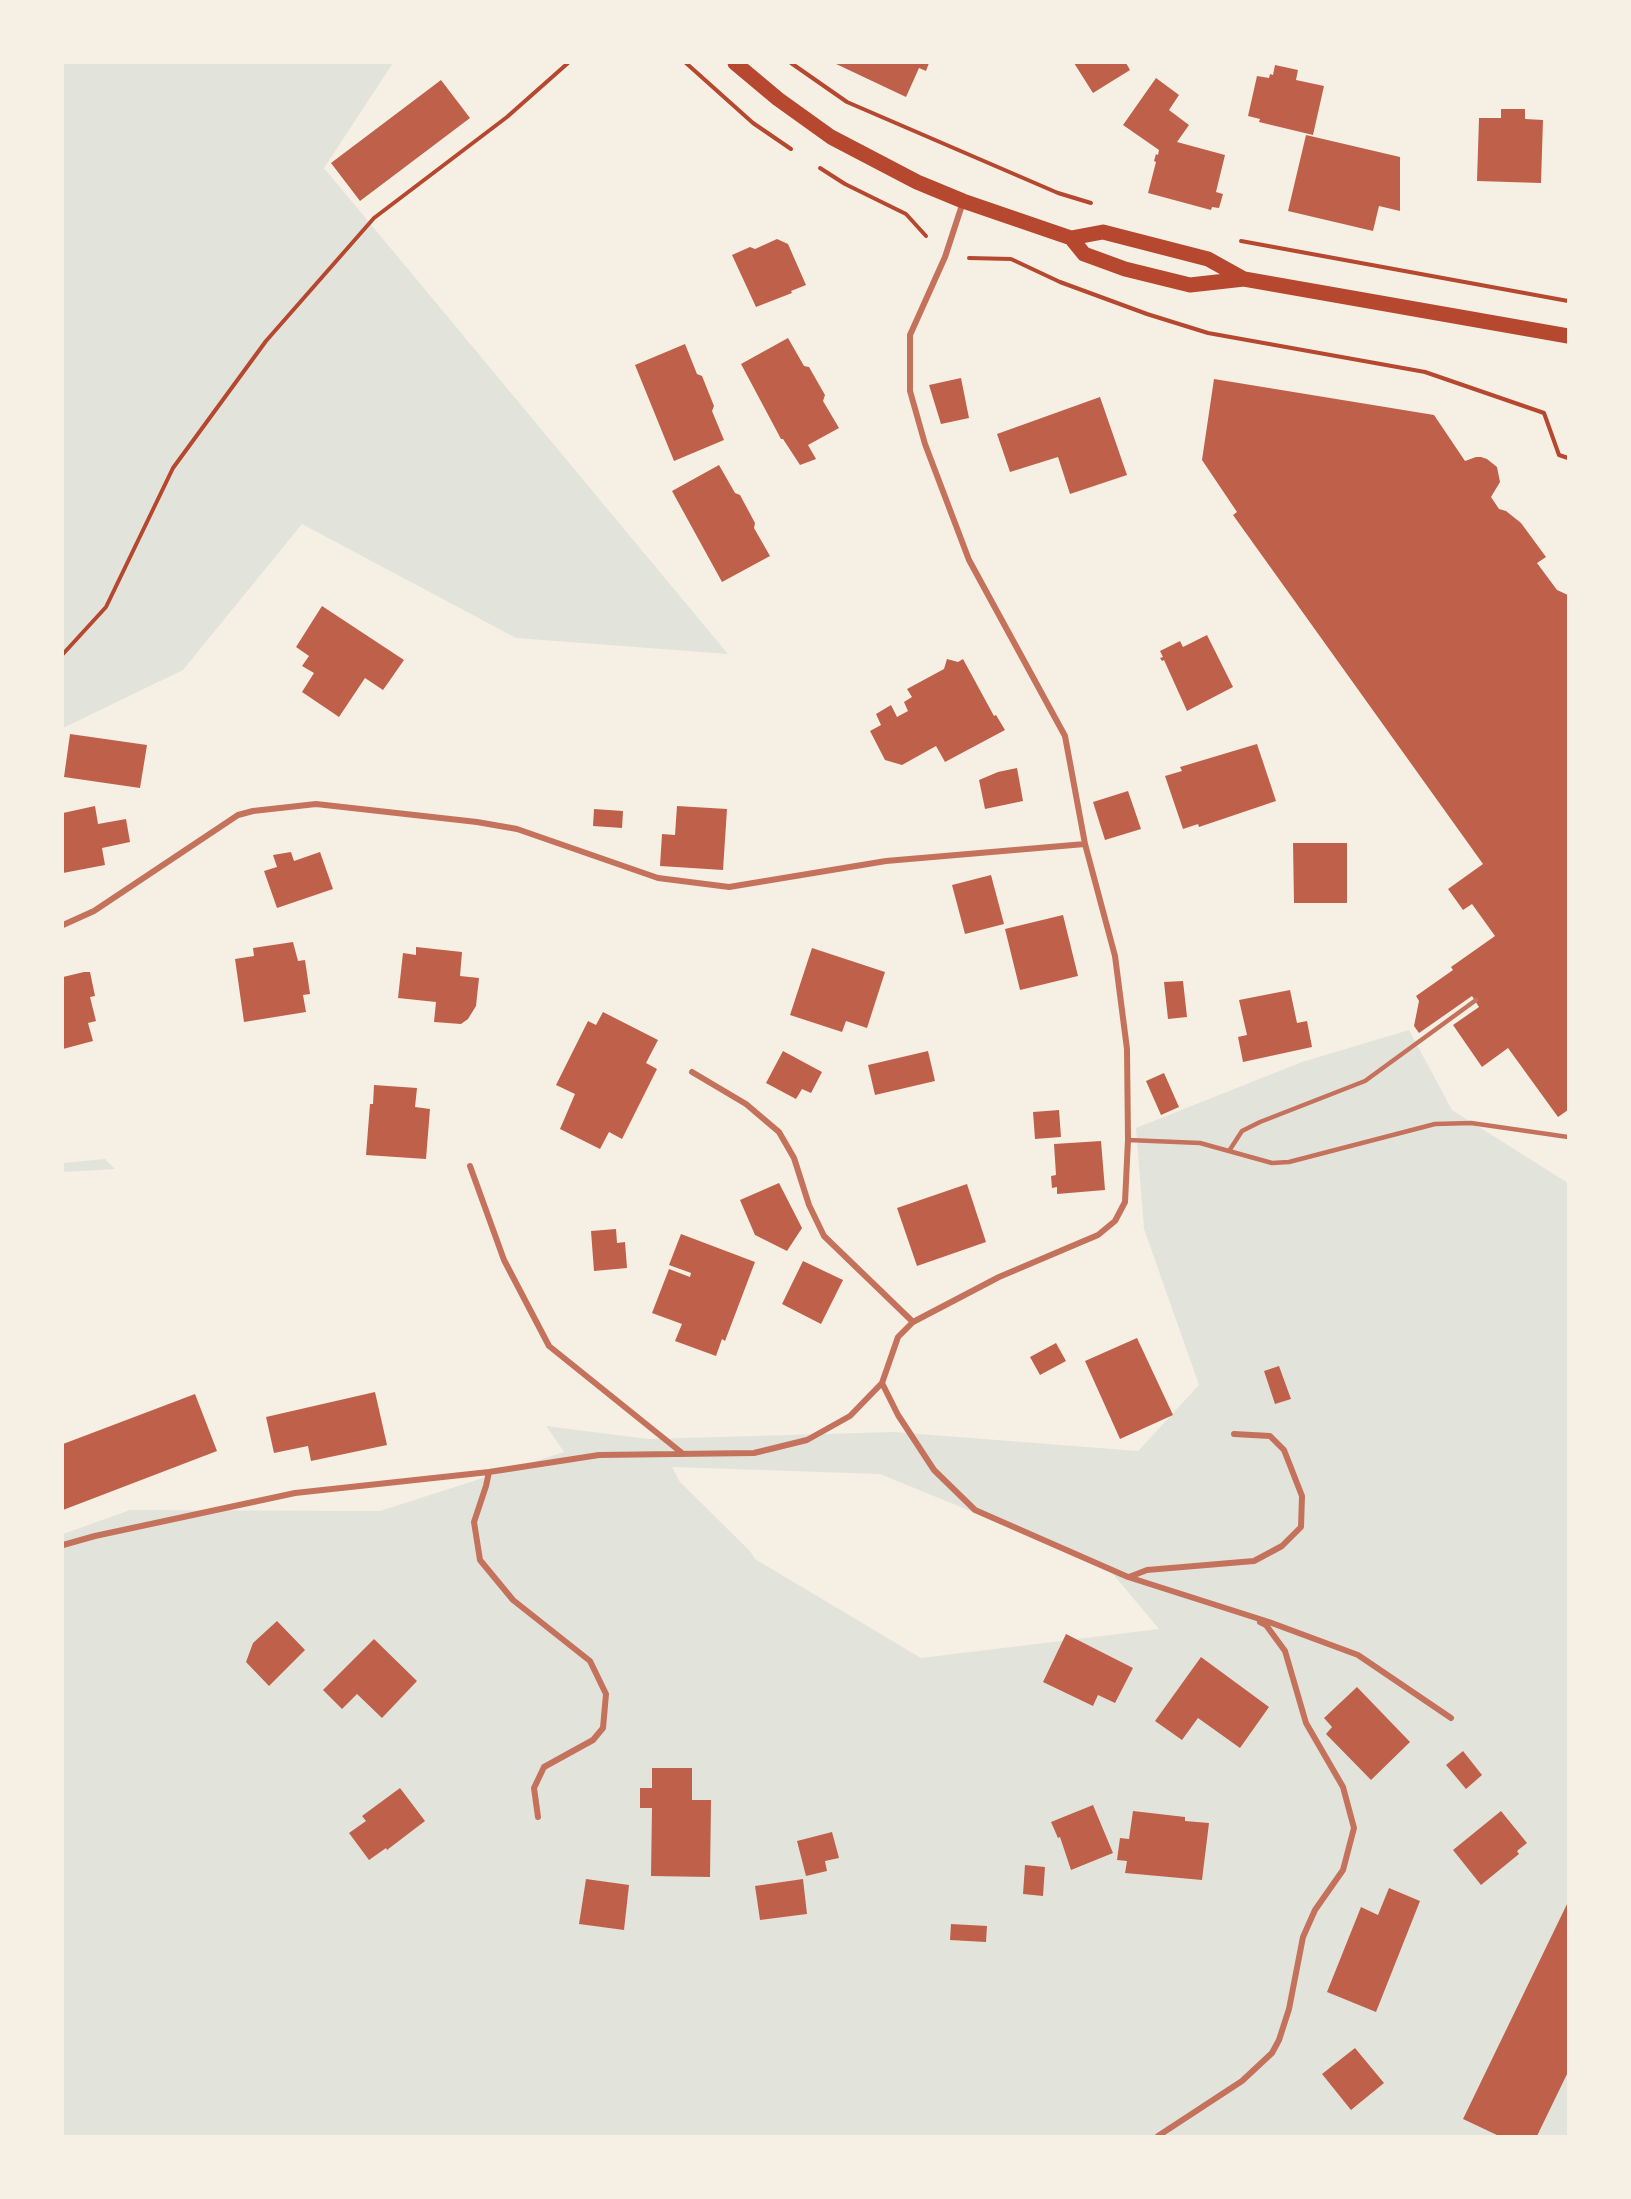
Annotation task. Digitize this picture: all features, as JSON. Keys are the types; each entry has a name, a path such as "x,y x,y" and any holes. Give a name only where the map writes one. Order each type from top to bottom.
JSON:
{"main road":[{"path":"735,63 778,99 831,137 917,182 963,201 1071,238 1103,232 1208,259 1244,279"},
{"path":"1071,238 1084,254 1135,272 1190,285 1244,279 1568,336"}],"street":[{"path":"63,1545 295,1493 489,1472 599,1455 754,1453 807,1440 850,1416 882,1383 898,1337 913,1322 999,1277 1098,1235 1115,1221 1125,1202 1128,1140 1127,1049 1115,956 1085,844 1065,736 969,560 925,444 910,391 910,335 945,257 963,201"},
{"path":"63,925 94,911 238,815 316,804 477,822 517,829 658,878 729,887 886,861 1085,844"},
{"path":"692,1072 746,1104 779,1132 794,1158 808,1205 824,1236 913,1322"},
{"path":"470,1166 504,1260 549,1346 682,1454"},
{"path":"882,1383 898,1415 934,1470 975,1510 1128,1577 1252,1617 1358,1655 1451,1718"},
{"path":"1128,1577 1148,1570 1254,1561 1282,1546 1301,1527 1302,1496 1284,1450 1270,1436 1234,1434"},
{"path":"489,1472 474,1522 480,1560 513,1600 590,1661 606,1694 603,1728 593,1740 544,1767 534,1788 538,1817"},
{"path":"1158,2136 1242,2081 1272,2053 1279,2040 1289,2009 1303,1937 1315,1910 1342,1870 1354,1828 1343,1787 1306,1723 1285,1651 1266,1625 1252,1617"}],"lane":[{"path":"1229,1151 1242,1131 1365,1081 1476,1000"},
{"path":"1128,1140 1200,1143 1272,1163 1289,1162 1435,1124 1471,1123 1568,1137"}],"path":[{"path":"63,654 106,608 173,468 266,341 374,218 507,117 568,63"},
{"path":"791,63 847,102 1058,193 1102,206"},
{"path":"1232,239 1568,301"},
{"path":"945,257 1011,259 1060,282 1147,314 1208,333 1425,372 1544,413 1558,455 1568,458"}],"shaded area":[{"path":"63,63 393,63 324,168 728,654 516,638 302,524 183,670 63,728"},
{"path":"1409,1030 1452,1110 1568,1183 1568,2136 63,2136 63,1534 130,1510 380,1511 564,1452 546,1426 648,1439 894,1432 1138,1451 1199,1385 1144,1229 1136,1128 1302,1062","holes":["672,1467 880,1474 1107,1567 1159,1629 921,1658 755,1559 750,1551 680,1482"]},
{"path":"105,1159 115,1169 63,1172 63,1163"}],"building":[{"path":"834,63 929,63 926,71 919,68 906,97"},
{"path":"1074,63 1126,63 1130,70 1093,93"},
{"path":"1275,65 1298,70 1296,80 1324,86 1313,135 1259,122 1260,119 1248,116 1257,76 1269,78 1270,74 1273,75"},
{"path":"1156,78 1179,95 1169,110 1189,125 1177,142 1225,155 1216,192 1223,194 1219,208 1212,207 1211,210 1148,193 1156,162 1154,161 1159,150 1123,125"},
{"path":"441,80 470,118 360,201 331,163"},
{"path":"1501,109 1525,109 1525,119 1543,120 1541,183 1477,181 1479,118 1501,118"},
{"path":"1306,135 1400,157 1400,211 1379,206 1373,231 1288,211"},
{"path":"777,239 788,244 806,285 756,307 732,255 750,247 755,249"},
{"path":"788,338 804,366 809,367 825,395 823,401 839,428 808,445 816,459 800,465 781,439 741,364"},
{"path":"685,344 697,374 702,376 714,406 712,411 724,440 674,461 635,365"},
{"path":"961,378 969,418 941,424 929,385"},
{"path":"1214,379 1434,415 1465,461 1481,457 1497,467 1500,482 1491,497 1499,509 1506,511 1521,523 1546,557 1537,563 1557,590 1568,595 1568,1110 1558,1117 1508,1048 1482,1067 1453,1025 1479,1007 1472,996 1419,1033 1414,1026 1419,1001 1416,996 1453,970 1451,967 1495,936 1472,904 1463,910 1448,889 1483,864 1233,515 1237,512 1202,460"},
{"path":"1100,397 1127,475 1070,494 1058,457 1010,472 997,434"},
{"path":"719,465 735,493 740,495 755,523 754,528 770,556 722,582 672,491"},
{"path":"322,606 404,660 383,690 365,678 339,717 302,692 314,673 302,666 309,656 296,647"},
{"path":"1207,635 1233,687 1187,711 1164,660 1160,658 1163,657 1160,651 1180,641 1183,647"},
{"path":"947,659 958,662 963,659 994,716 996,715 1005,730 945,762 936,746 902,765 885,760 870,731 881,725 876,714 891,705 897,717 908,711 904,702 912,697 907,689 944,669"},
{"path":"70,734 147,745 140,788 64,777"},
{"path":"1257,744 1276,801 1199,827 1198,824 1183,829 1165,776 1182,771 1180,767"},
{"path":"1017,768 1023,801 985,809 979,780 998,772"},
{"path":"1128,791 1141,829 1105,840 1093,802"},
{"path":"95,806 98,824 126,819 130,842 102,848 105,865 63,873 63,813"},
{"path":"677,806 727,809 723,870 660,866 662,834 675,835"},
{"path":"594,809 623,811 622,828 593,826"},
{"path":"1293,843 1347,843 1347,903 1294,903"},
{"path":"291,852 294,861 320,852 333,889 277,908 264,871 277,867 273,855"},
{"path":"991,875 1004,924 965,934 952,885"},
{"path":"1063,915 1078,976 1020,990 1005,929"},
{"path":"293,942 298,961 305,960 310,994 303,995 306,1012 244,1022 235,959 254,956 253,948"},
{"path":"416,947 462,952 460,976 479,978 476,1006 468,1019 461,1024 434,1022 436,1002 398,998 403,953 416,955"},
{"path":"812,948 885,972 867,1028 846,1021 842,1032 790,1015"},
{"path":"90,972 95,996 90,997 96,1021 88,1023 93,1041 63,1049 63,977"},
{"path":"1183,981 1187,1017 1168,1019 1164,982"},
{"path":"1290,990 1297,1023 1307,1021 1312,1047 1243,1062 1238,1037 1247,1035 1239,1000"},
{"path":"603,1012 658,1040 646,1063 657,1069 622,1139 609,1132 600,1149 560,1129 575,1094 556,1085 588,1021 596,1025"},
{"path":"783,1051 822,1072 811,1093 802,1089 796,1099 766,1083"},
{"path":"928,1051 935,1081 875,1095 868,1065"},
{"path":"1164,1073 1179,1107 1161,1115 1146,1081"},
{"path":"374,1085 417,1088 415,1107 430,1109 426,1159 366,1155 370,1104 373,1104"},
{"path":"1059,1110 1061,1137 1035,1139 1033,1112"},
{"path":"1101,1141 1105,1190 1057,1194 1057,1187 1052,1188 1051,1176 1056,1175 1054,1144"},
{"path":"779,1183 802,1228 787,1251 755,1235 740,1200"},
{"path":"967,1184 986,1242 917,1266 897,1208"},
{"path":"616,1229 617,1243 625,1242 627,1268 594,1271 591,1231"},
{"path":"681,1234 755,1262 725,1341 722,1339 716,1356 675,1341 682,1324 652,1313 669,1269 690,1277 691,1273 669,1265"},
{"path":"803,1261 843,1280 821,1324 782,1304"},
{"path":"1137,1338 1173,1415 1120,1439 1085,1361"},
{"path":"1056,1343 1066,1361 1040,1375 1030,1357"},
{"path":"1279,1366 1291,1399 1275,1404 1264,1371"},
{"path":"375,1392 387,1445 311,1461 308,1446 274,1453 266,1417"},
{"path":"195,1394 217,1451 63,1510 63,1444"},
{"path":"277,1621 305,1650 269,1686 246,1662 253,1643"},
{"path":"1066,1634 1133,1668 1115,1703 1098,1695 1093,1706 1043,1682"},
{"path":"374,1639 417,1681 382,1718 357,1694 342,1709 323,1690"},
{"path":"1201,1657 1269,1707 1240,1748 1198,1718 1182,1740 1155,1721"},
{"path":"1357,1687 1410,1742 1371,1780 1326,1734 1332,1727 1324,1718"},
{"path":"1463,1751 1482,1775 1466,1789 1446,1765"},
{"path":"652,1768 692,1768 692,1800 711,1800 710,1877 651,1876 652,1808 640,1808 640,1788 652,1788"},
{"path":"400,1788 425,1821 387,1850 386,1848 369,1860 349,1833 366,1821 362,1816"},
{"path":"1093,1805 1113,1853 1071,1870 1060,1837 1058,1838 1051,1822"},
{"path":"1133,1811 1185,1817 1185,1821 1209,1823 1202,1880 1125,1873 1127,1861 1117,1860 1120,1838 1129,1839"},
{"path":"1501,1811 1527,1843 1517,1851 1519,1854 1481,1885 1453,1850"},
{"path":"832,1832 839,1858 825,1861 827,1871 806,1876 797,1841"},
{"path":"1025,1865 1045,1867 1043,1896 1023,1894"},
{"path":"586,1879 629,1885 624,1930 579,1924"},
{"path":"803,1879 807,1914 760,1920 755,1886"},
{"path":"1389,1888 1420,1901 1376,2012 1327,1992 1361,1907 1378,1915"},
{"path":"1568,1902 1568,2072 1537,2136 1499,2136 1463,2119"},
{"path":"951,1924 987,1926 986,1942 950,1940"},
{"path":"1355,2048 1384,2083 1351,2110 1322,2074"}]}
